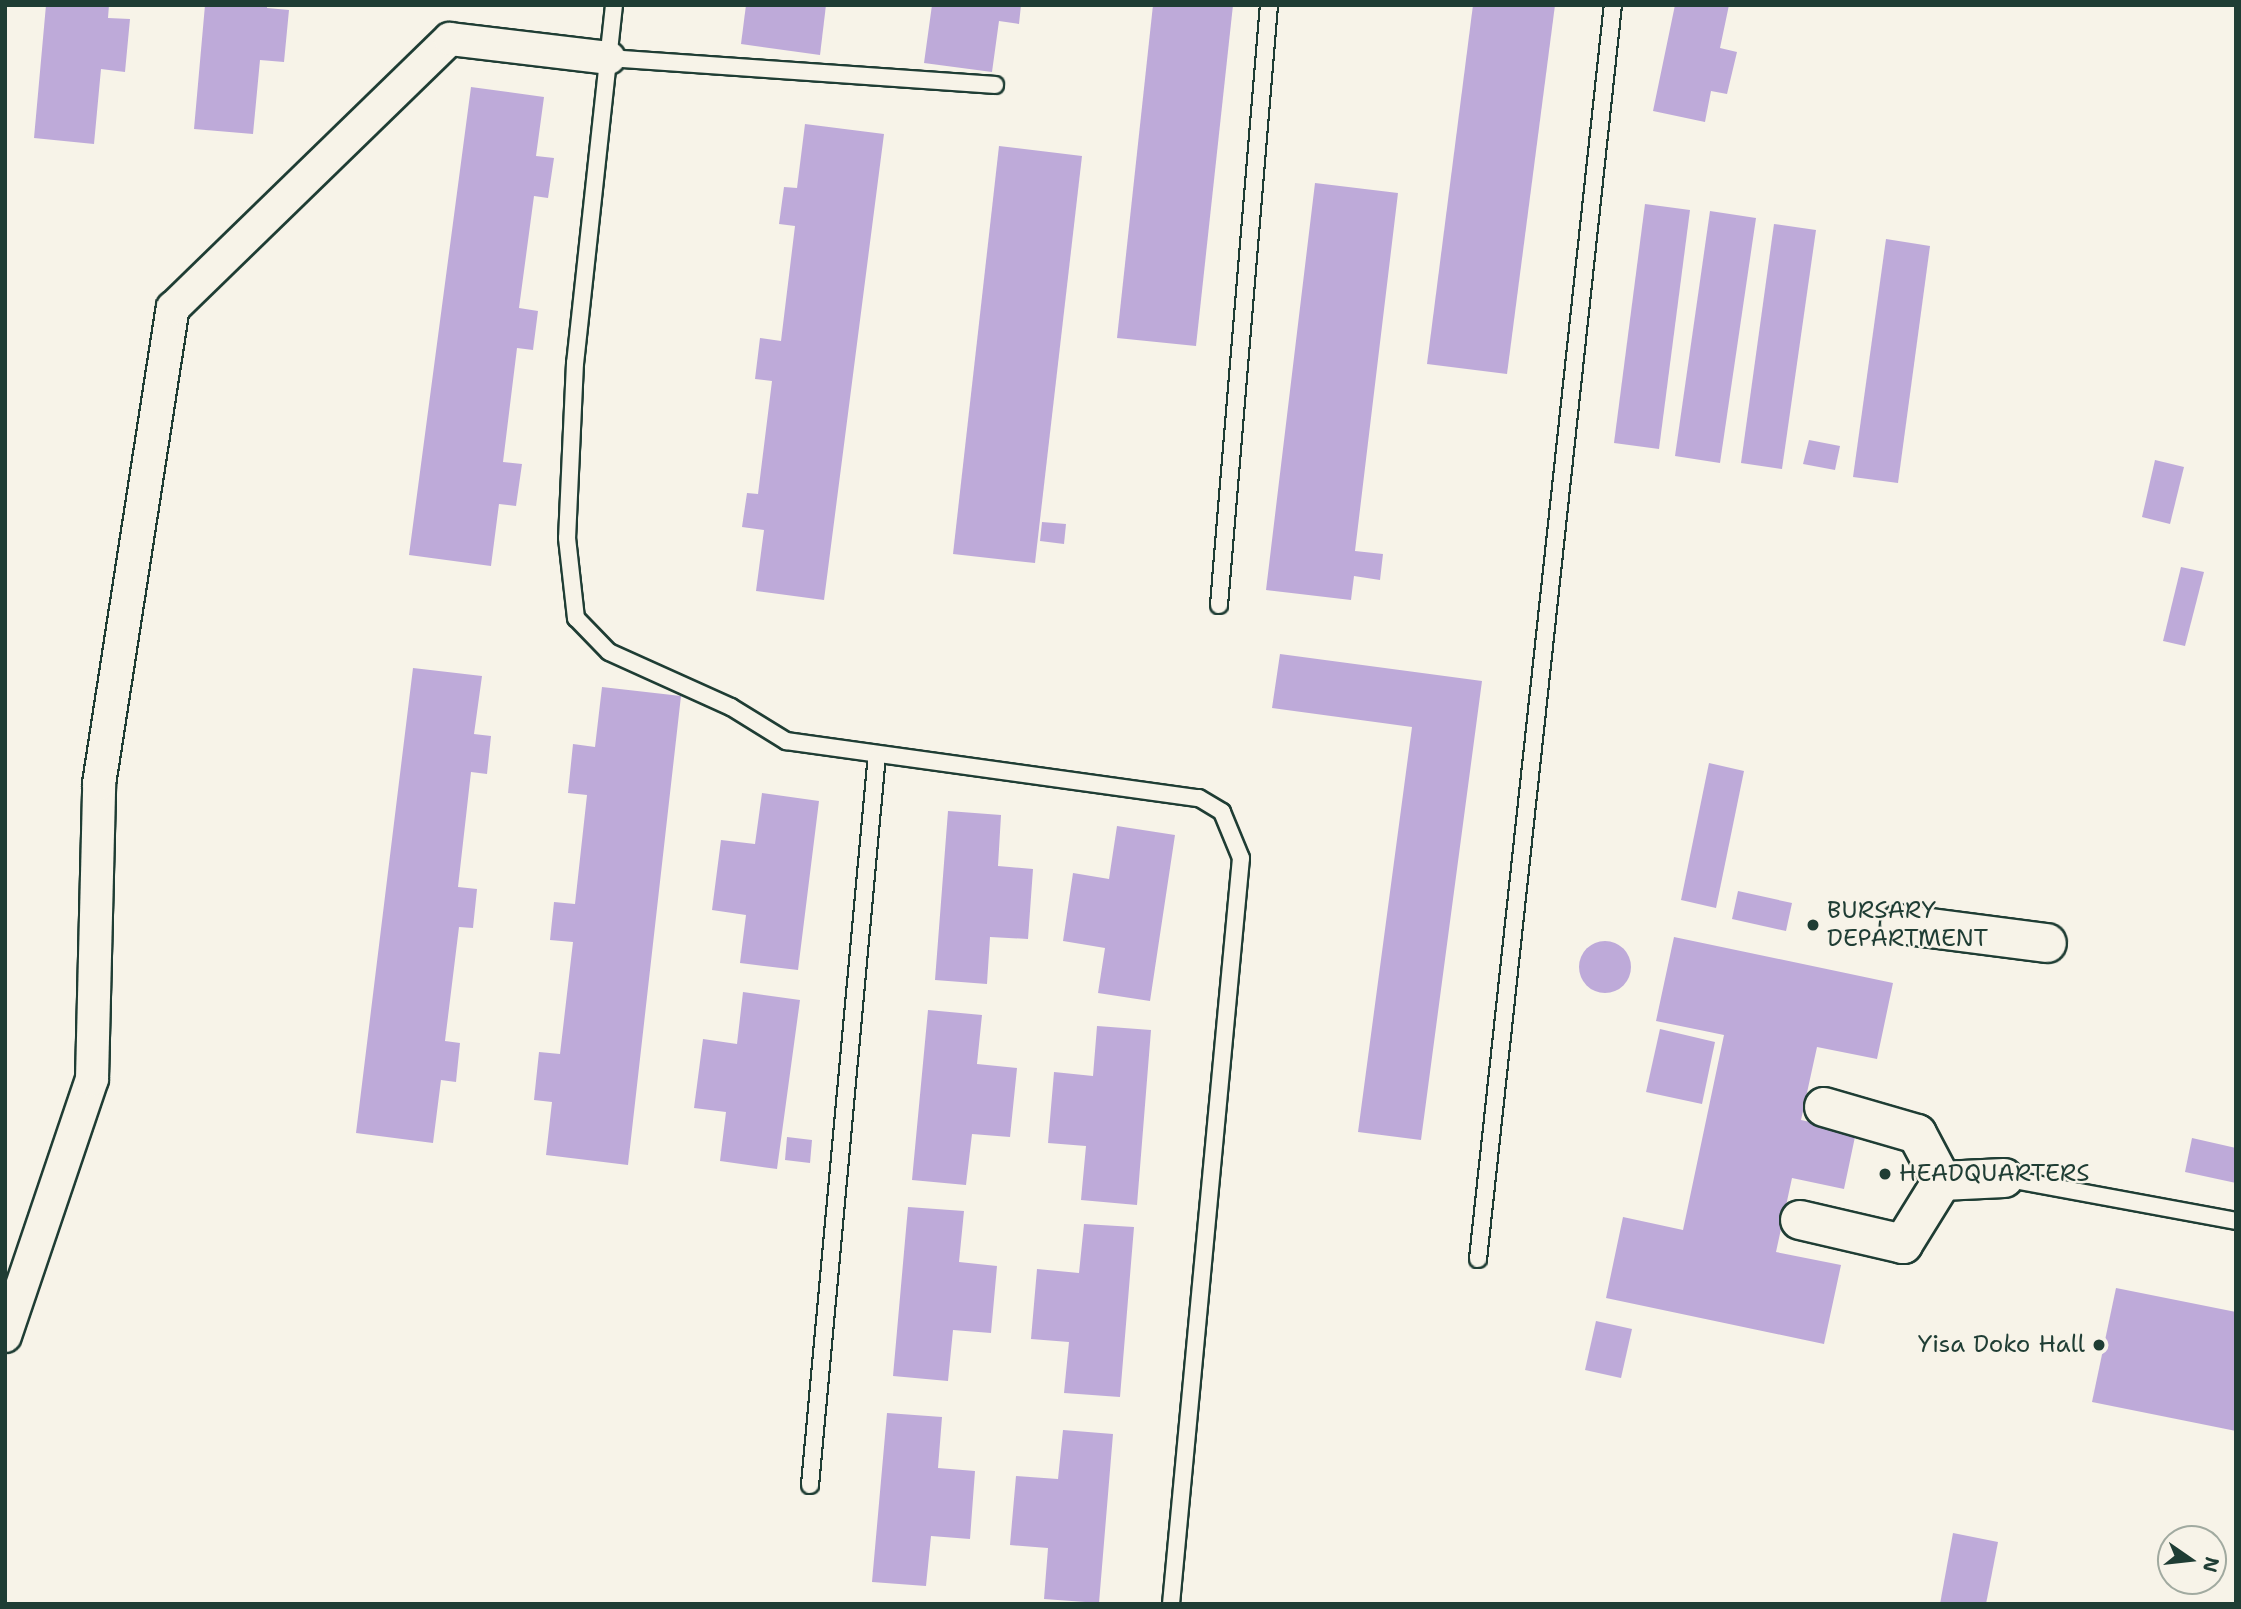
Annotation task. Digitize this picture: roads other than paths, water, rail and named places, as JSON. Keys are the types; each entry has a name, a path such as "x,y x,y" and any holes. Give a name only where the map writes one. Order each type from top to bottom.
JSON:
{"street":[{"path":"5,1336 92,1079 99,784 173,308 450,39 609,58"},
{"path":"1900,924 2047,943"},
{"path":"1824,1107 1917,1134 1942,1181"},
{"path":"1942,1181 2004,1178"},
{"path":"1800,1220 1903,1244 1942,1181"}],"lane":[{"path":"614,5 575,363 568,538 576,618 609,652 731,706 786,741 1199,798 1222,812 1241,858 1171,1604"},
{"path":"1219,604 1269,5"},
{"path":"1478,1259 1613,5"},
{"path":"609,58 995,85"},
{"path":"810,1485 877,755"},
{"path":"2004,1178 2236,1221"}],"place":[{"name":"BURSARY DEPARTMENT","path":"1813,925"},
{"name":"HEADQUARTERS","path":"1885,1174"},
{"name":"Yisa Doko Hall","path":"2099,1345"}]}
